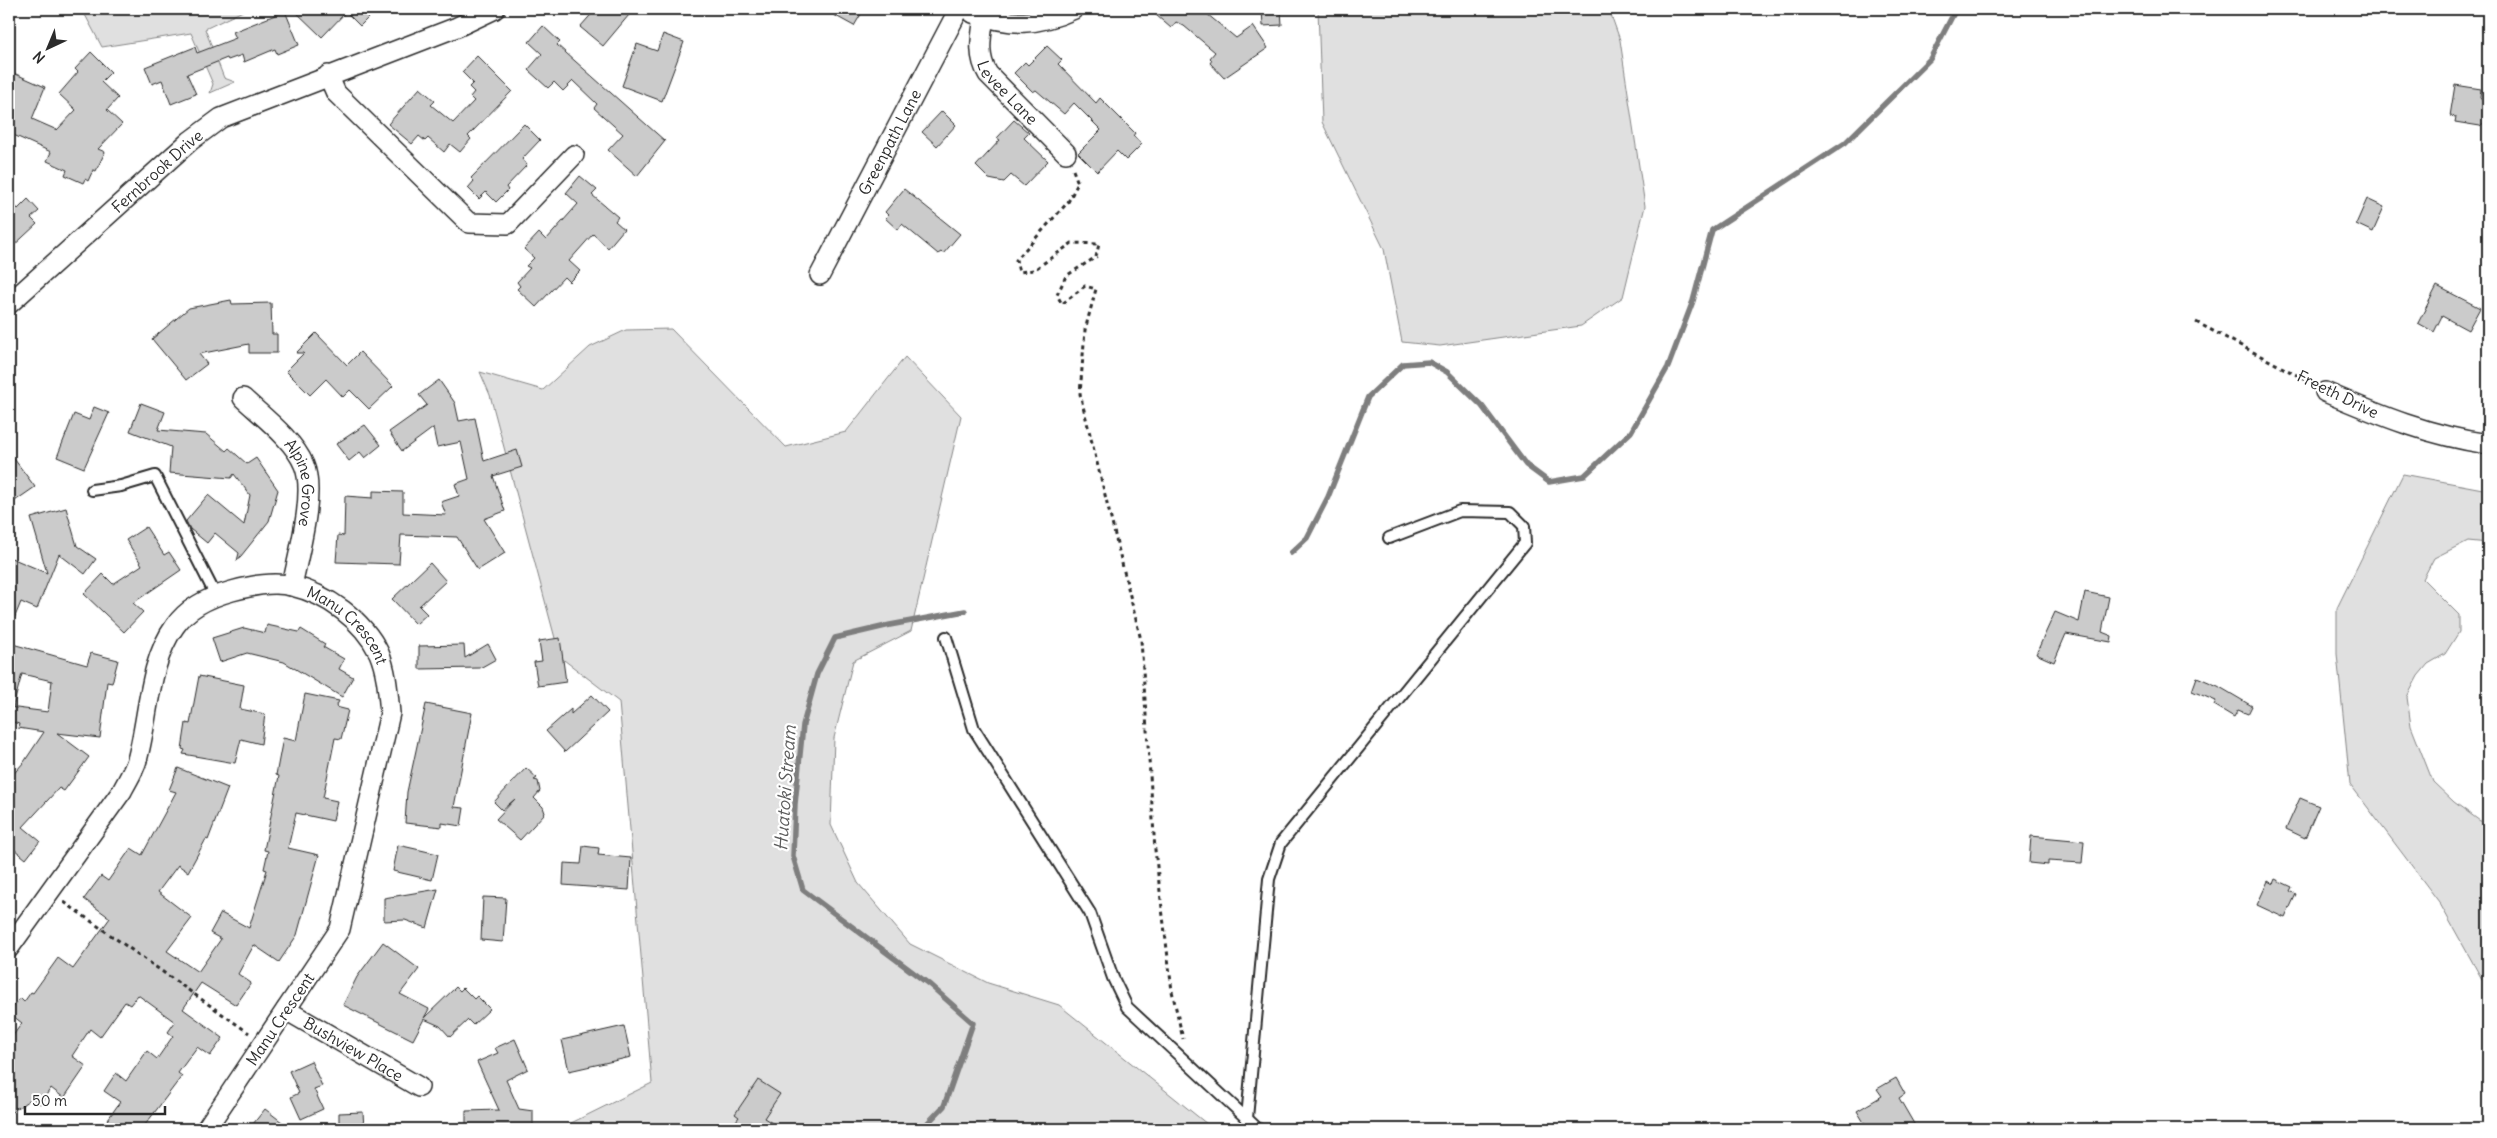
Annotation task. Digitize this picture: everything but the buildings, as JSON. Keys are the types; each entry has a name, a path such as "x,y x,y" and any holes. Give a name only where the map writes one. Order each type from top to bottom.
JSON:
{"street":[{"name":"Fernbrook Drive","path":"9,304 190,141 221,118 328,75 457,27 495,9"},
{"path":"960,9 1007,22 1034,23 1054,18 1074,9"},
{"name":"Greenpath Lane","path":"820,275 960,9"},
{"name":"Levee Lane","path":"984,17 981,56 988,74 1066,153"},
{"path":"328,75 336,93 469,223 508,224 574,155"},
{"name":"Freeth Drive","path":"2325,392 2389,419 2436,434 2488,444"},
{"name":"Alpine Grove","path":"243,398 283,435 304,465 309,489 292,586"},
{"name":"Manu Crescent","path":"9,948 122,791 137,762 157,668 165,644 175,626 190,610 216,596 250,586 292,586 331,601 364,629 379,654 387,682 390,713 340,929 206,1129"},
{"name":"Bushview Place","path":"286,1010 419,1087"}],"lane":[{"path":"92,490 122,486 155,476 216,596"},
{"path":"1247,1118 1269,879 1281,843 1526,543 1524,526 1510,512 1460,511 1389,538"},
{"path":"946,638 974,729 1090,913 1113,978 1127,1007 1258,1129"}],"path":[{"path":"1066,153 1078,183 1068,202 1016,260 1019,272 1034,270 1072,244 1099,244 1096,257 1066,276 1057,295 1062,304 1085,286 1096,289 1085,330 1080,394 1141,640 1155,850 1172,991 1190,1066"},
{"name":"Freeth Drive","path":"2196,322 2306,379 2325,392"},
{"path":"49,892 264,1043"}],"shaded area":[{"path":"82,9 247,9 205,29 224,78 235,82 210,93 213,84 191,33 102,47"},
{"path":"1318,9 1609,9 1620,40 1645,206 1623,297 1581,326 1440,346 1402,342 1384,249 1322,122"},
{"path":"671,329 786,447 846,432 905,357 961,416 911,631 853,661 834,738 831,825 858,883 910,944 988,983 1059,1005 1207,1124 1208,1129 559,1129 652,1083 619,702 560,657 490,395 480,372 543,390 590,347 626,330"},
{"path":"2403,474 2488,490 2488,543 2468,541 2434,558 2423,579 2459,615 2459,632 2445,654 2428,664 2418,676 2407,697 2411,726 2433,782 2454,802 2480,821 2488,821 2488,990 2439,902 2350,784 2337,654 2337,608"}],"waterway":[{"path":"1291,553 1307,538 1328,497 1368,397 1403,364 1429,362 1447,372 1482,406 1526,465 1549,482 1584,476 1631,432 1668,367 1693,301 1712,230 1845,143 1930,59 1956,9"},
{"name":"Huatoki Stream","path":"922,1129 944,1106 973,1023 930,985 803,890 793,856 795,804 803,725 817,674 835,638 890,625 965,611"}]}
